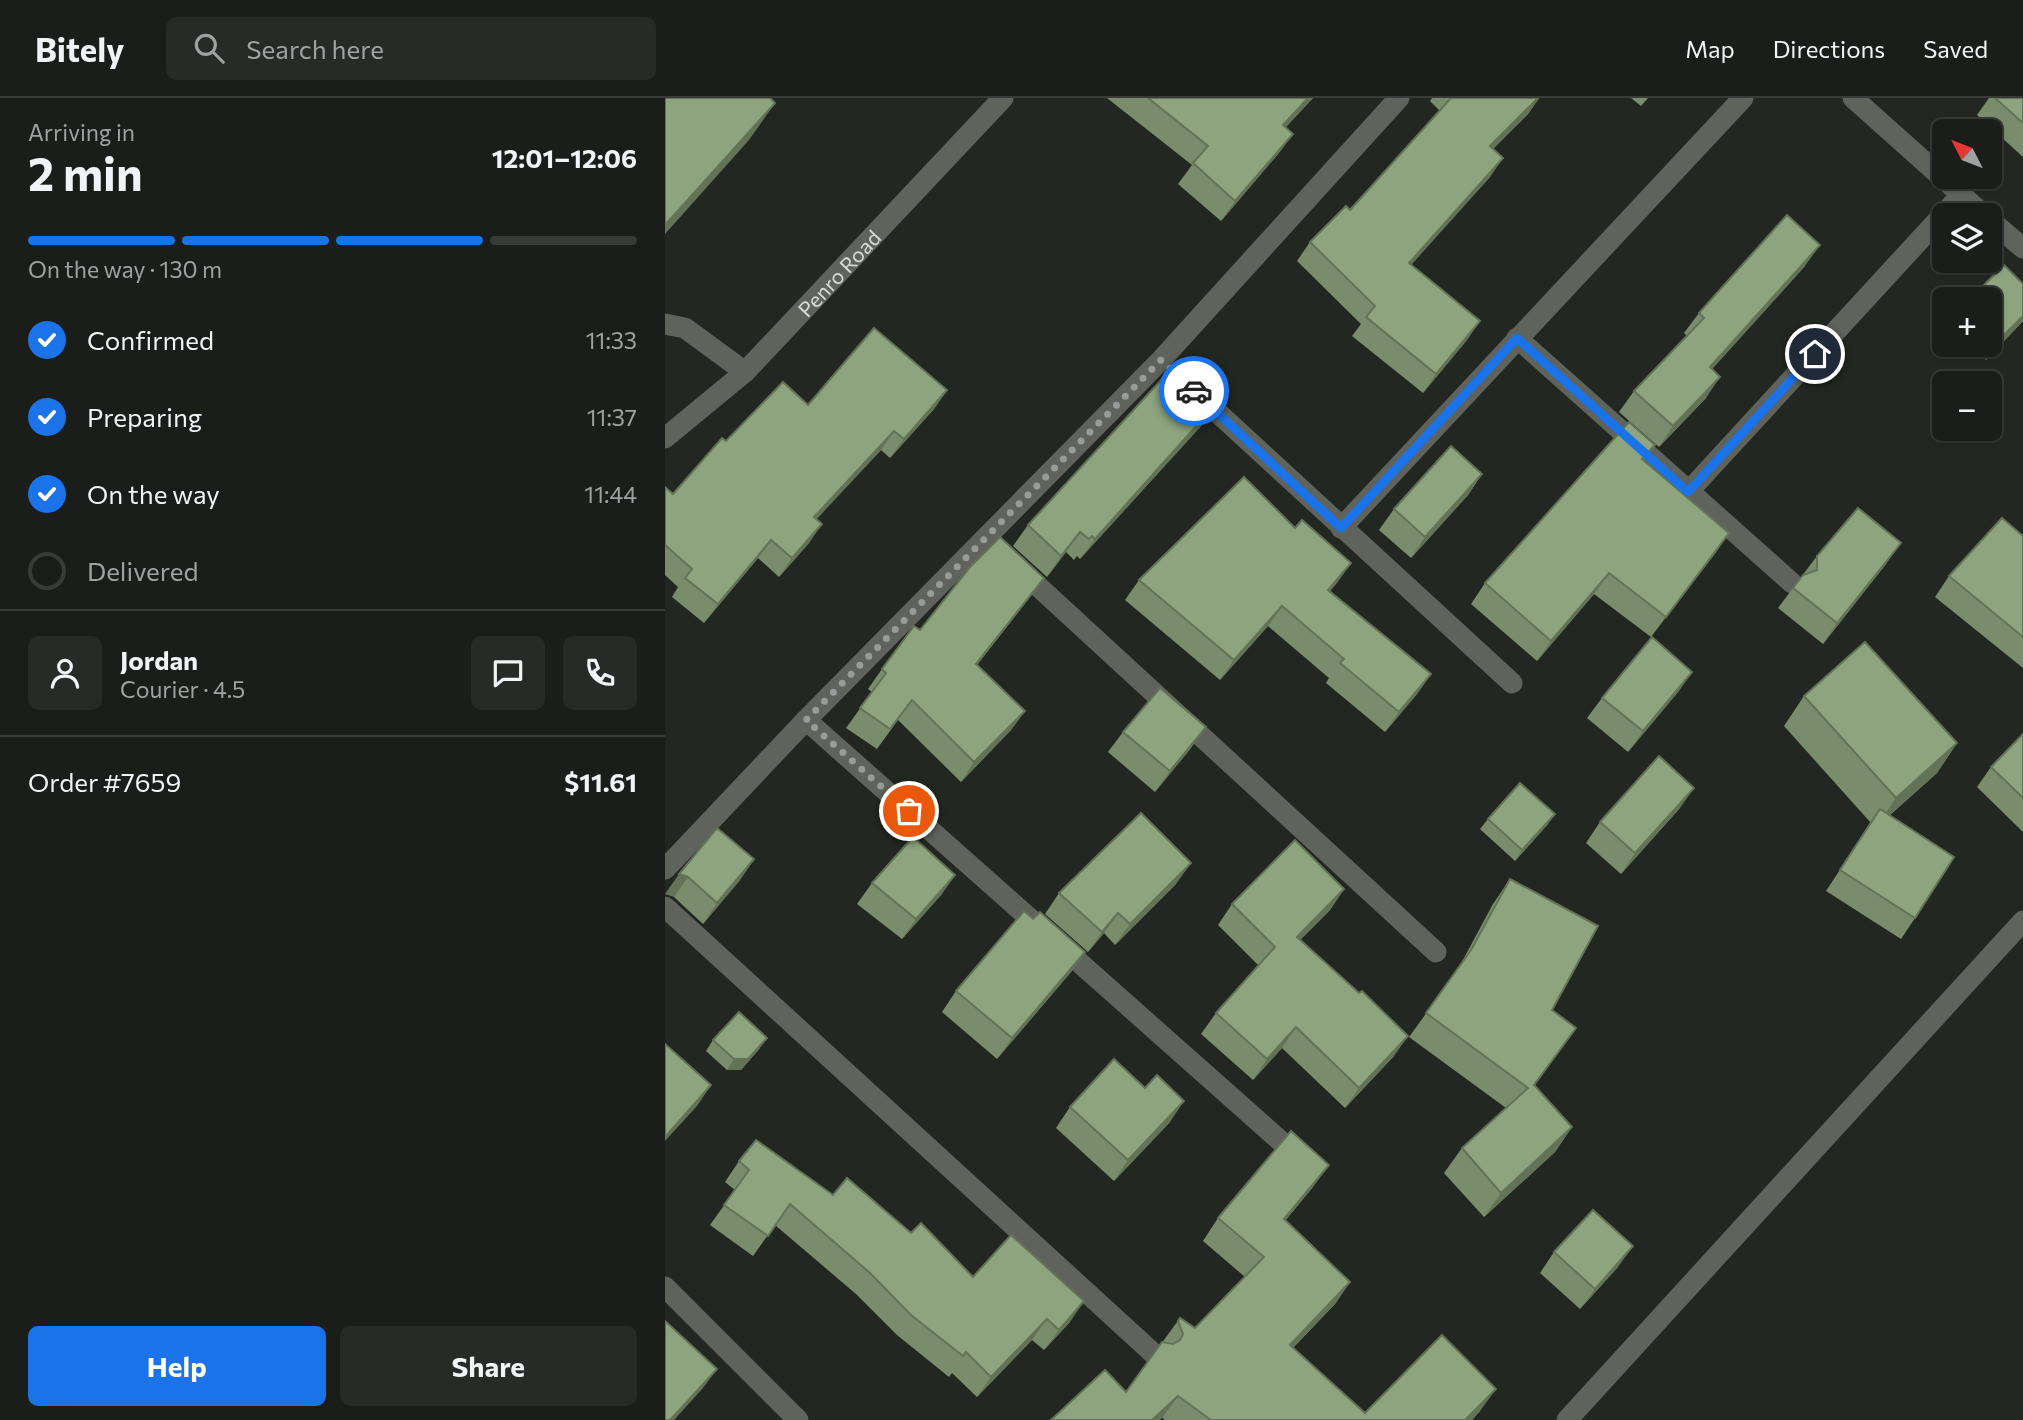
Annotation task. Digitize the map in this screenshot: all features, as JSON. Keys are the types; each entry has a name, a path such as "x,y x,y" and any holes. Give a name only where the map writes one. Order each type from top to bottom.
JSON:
{"street":[{"name":"Penro Road","path":"665,438 745,372 1003,98"},
{"path":"665,869 806,720 1161,360 1399,98"},
{"path":"1341,528 1743,98"},
{"path":"1853,98 1971,203"},
{"path":"1688,492 1961,195"},
{"path":"2002,230 2023,248"},
{"path":"665,324 685,328 745,372"},
{"path":"1517,338 1792,583"},
{"path":"1161,360 1512,683"},
{"path":"985,538 1436,952"},
{"path":"806,720 1320,1177"},
{"path":"665,907 1154,1354"},
{"path":"1567,1420 2023,921"},
{"path":"665,1287 798,1420"}],"building":[{"path":"665,98 770,98 775,103 665,225"},
{"path":"1148,98 1308,98 1283,125 1293,134 1235,201 1193,163 1208,146"},
{"path":"1451,98 1538,98 1490,146 1503,158 1409,263 1480,321 1436,374 1366,317 1375,306 1310,242 1346,206 1350,210"},
{"path":"1995,98 2023,98 2023,123"},
{"path":"1787,215 1820,245 1710,367 1720,377 1673,426 1634,391 1704,318 1699,313"},
{"path":"2004,265 2023,284 2023,316 2002,337 2002,287 1982,287 1996,273 2002,273"},
{"path":"874,328 947,390 904,439 894,431 814,517 822,524 792,558 771,540 718,604 685,578 692,569 665,545 665,487 673,494 722,438 726,441 783,382 808,405"},
{"path":"1173,367 1215,405 1095,539 1092,536 1089,539 1080,532 1061,556 1028,525"},
{"path":"1629,422 1655,445 1642,459 1729,533 1666,617 1609,573 1551,641 1485,583"},
{"path":"1451,446 1482,474 1425,537 1394,509"},
{"path":"1244,477 1295,528 1302,520 1351,563 1328,590 1431,674 1399,712 1340,663 1344,659 1282,606 1234,660 1139,580"},
{"path":"1858,508 1901,543 1837,623 1793,588 1803,575 1817,570 1817,556"},
{"path":"2002,518 2023,536 2023,637 1949,576"},
{"path":"1000,537 1044,578 976,664 1025,711 974,762 912,700 890,729 860,708 886,673 882,669 914,626 920,630 971,566"},
{"path":"1652,637 1692,672 1643,731 1602,698"},
{"path":"1865,642 1957,743 1896,798 1804,696"},
{"path":"1160,688 1206,727 1170,771 1123,732"},
{"path":"2023,734 2023,798 1991,767"},
{"path":"1659,756 1694,788 1635,853 1600,822"},
{"path":"1520,783 1555,814 1522,850 1488,819"},
{"path":"1880,809 1954,857 1915,918 1840,870"},
{"path":"1141,813 1191,863 1130,924 1118,913 1102,932 1059,893"},
{"path":"717,828 754,859 717,903 688,877 679,874"},
{"path":"913,837 955,875 916,919 872,883"},
{"path":"1295,840 1344,889 1297,937 1359,993 1362,991 1408,1036 1359,1088 1296,1027 1267,1059 1216,1013 1275,947 1232,904"},
{"path":"1510,879 1598,926 1552,1010 1576,1028 1534,1085 1572,1127 1501,1193 1462,1148 1528,1088 1426,1013 1471,950"},
{"path":"1024,911 1033,919 1040,912 1085,952 1012,1038 956,991"},
{"path":"739,1012 767,1038 748,1059 734,1059 713,1040"},
{"path":"665,1044 711,1085 665,1137"},
{"path":"1114,1059 1145,1088 1157,1075 1184,1101 1128,1160 1070,1107"},
{"path":"1291,1131 1329,1165 1284,1219 1350,1282 1290,1345 1365,1413 1442,1335 1496,1389 1465,1420 1211,1420 1178,1396 1152,1420 1051,1420 1105,1370 1126,1392 1162,1342 1173,1344 1180,1340 1183,1334 1178,1321 1180,1318 1195,1328 1264,1257 1218,1218"},
{"path":"756,1140 833,1195 847,1178 911,1233 921,1223 973,1277 1011,1235 1084,1301 1059,1330 1047,1319 991,1377 966,1352 963,1356 911,1315 870,1273 790,1204 768,1236 724,1205 749,1170 739,1161"},
{"path":"1593,1210 1633,1246 1595,1289 1554,1252"},
{"path":"665,1321 717,1369 670,1420 665,1420"}],"way so far":[{"path":"909,811 806,720 1161,360 1194,391"}],"route":[{"path":"1194,391 1341,528 1517,338 1688,492 1815,354"}]}
